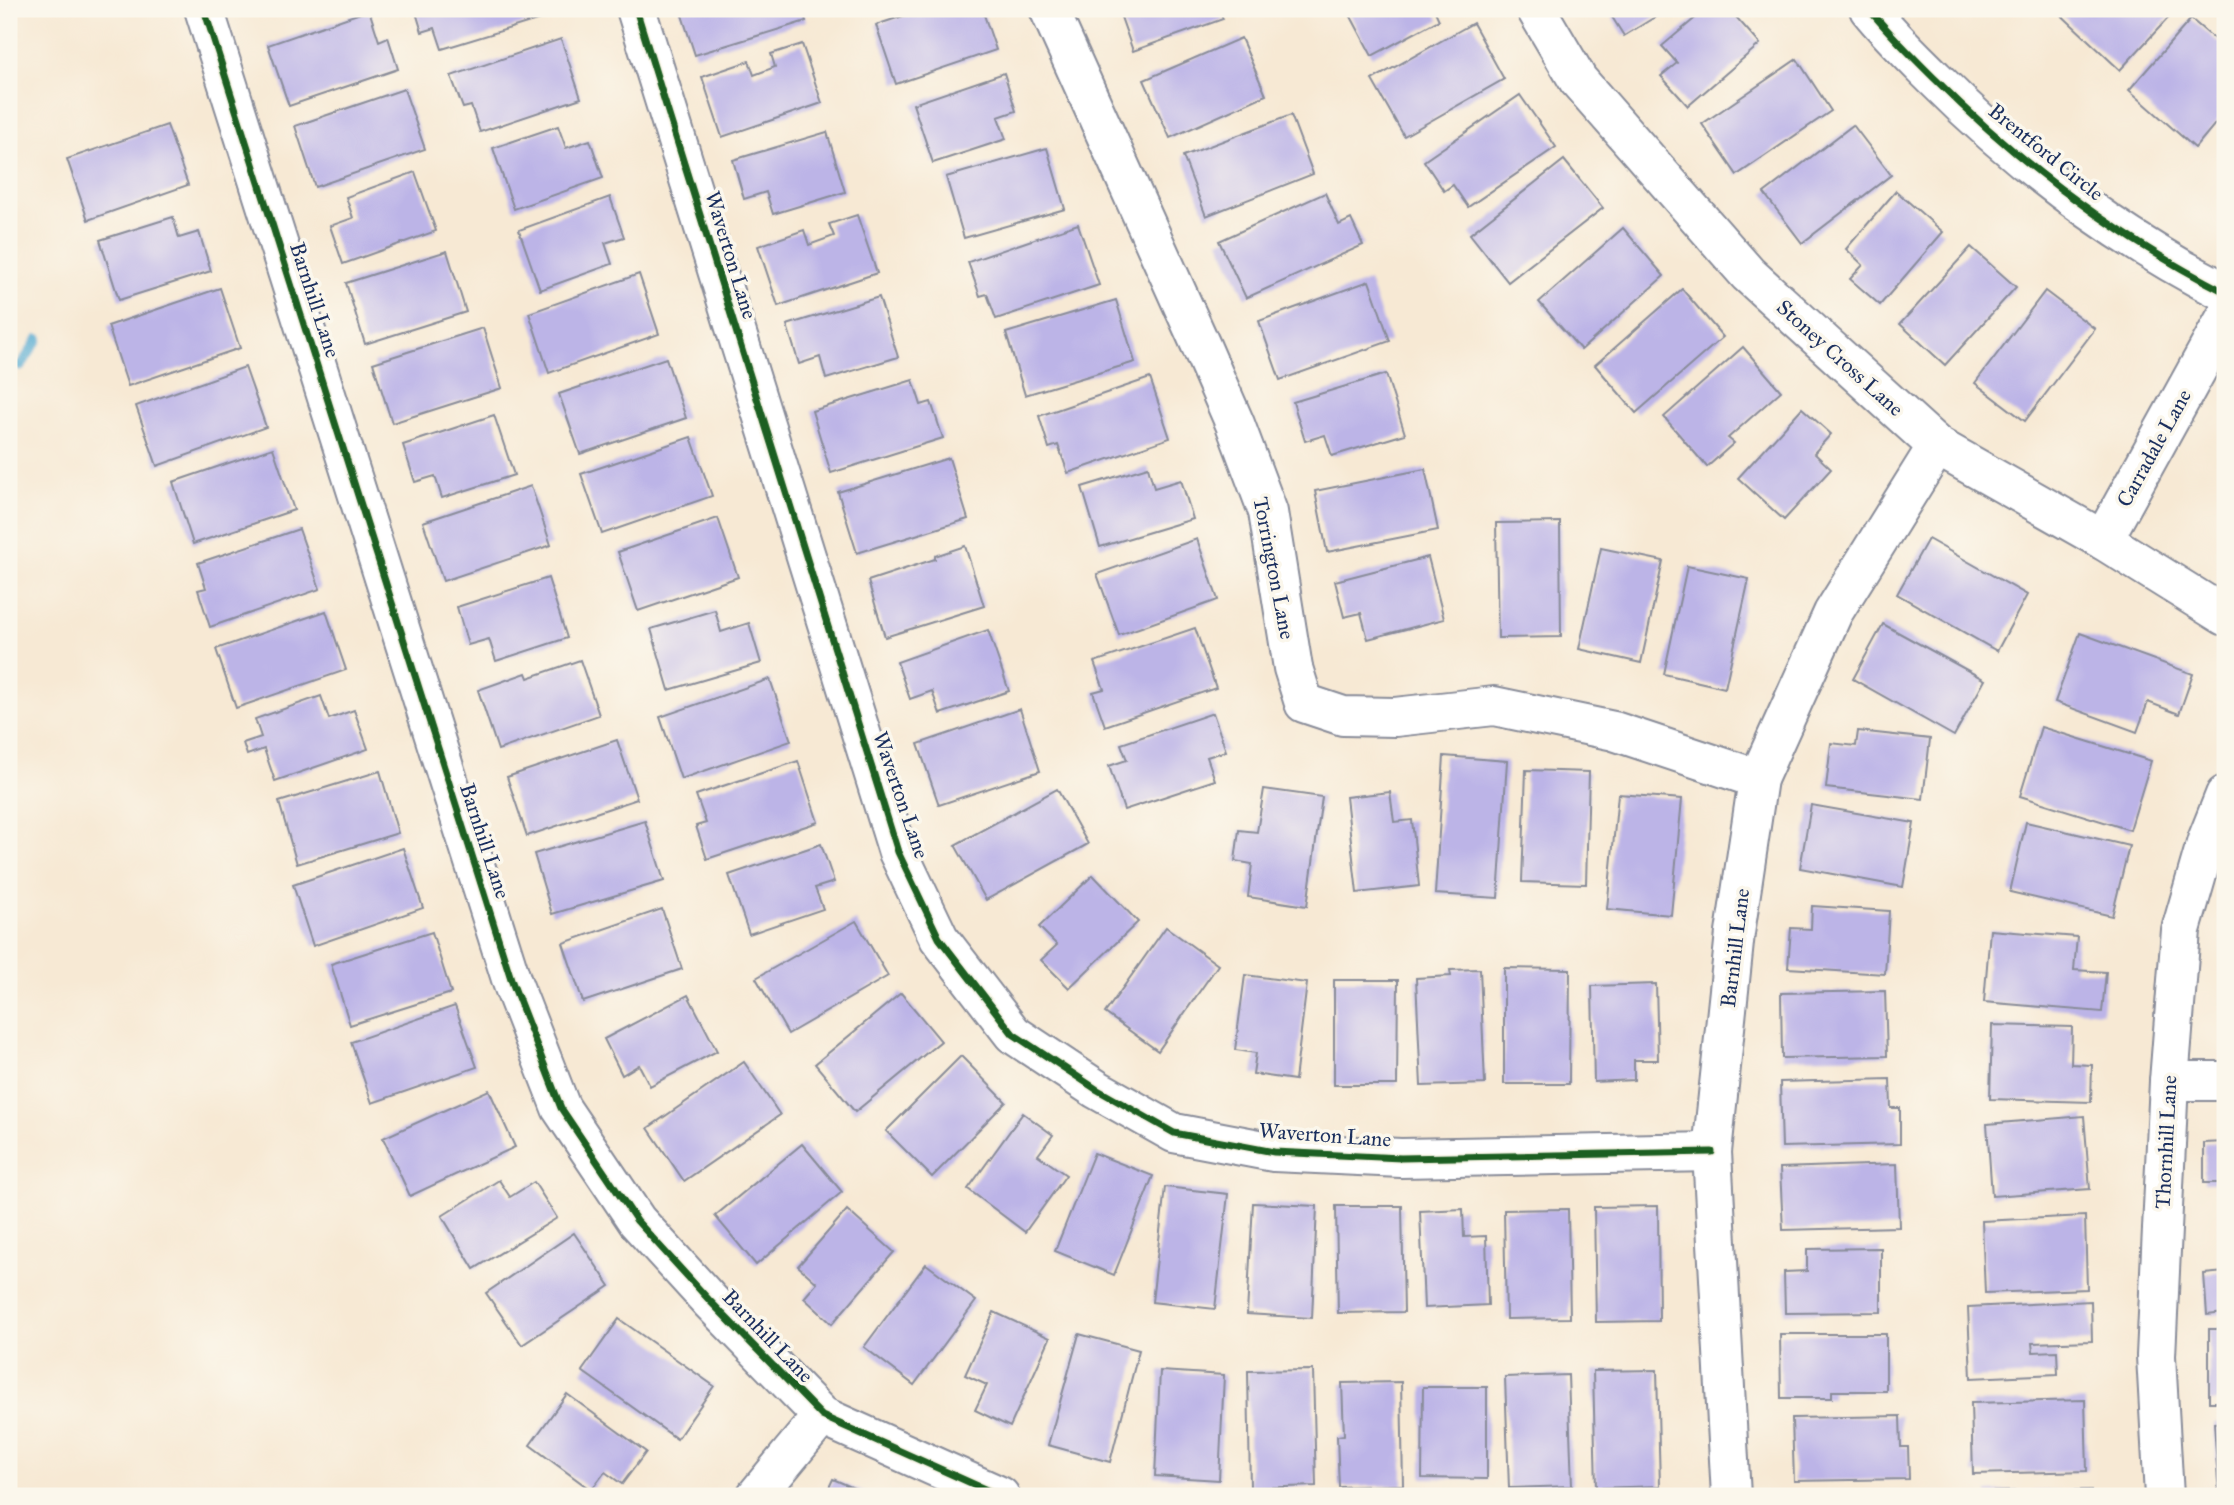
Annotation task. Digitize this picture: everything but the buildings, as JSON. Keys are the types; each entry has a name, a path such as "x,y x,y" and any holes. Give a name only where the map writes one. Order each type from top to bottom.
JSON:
{"street":[{"name":"Waverton Lane","path":"636,9 898,852 939,938 1013,1034 1096,1089 1174,1133 1275,1152 1401,1158 1712,1152"},
{"name":"Torrington Lane","path":"1049,9 1208,361 1268,512 1293,668 1304,703 1343,716 1395,717 1494,706 1614,731 1758,779"},
{"name":"Stoney Cross Lane","path":"1536,9 1578,80 1748,274 1937,446 2103,540 2225,616"},
{"name":"Brentford Circle","path":"1869,9 1883,27 1960,104 2043,177 2101,220 2169,263 2225,292"},
{"name":"Barnhill Lane","path":"214,12 512,982 561,1108 637,1221 710,1301 822,1416 1000,1496"},
{"name":"Carradale Lane","path":"2103,540 2225,319"},
{"name":"Barnhill Lane","path":"1731,1496 1712,1152 1735,933 1758,779 1833,613 1937,446"},
{"name":"Thornhill Lane","path":"2164,1496 2156,1356 2169,1081 2180,930 2207,840 2225,795"},
{"path":"2169,1081 2225,1081"},
{"path":"756,1496 822,1416"}],"waterway":[{"path":"9,364 21,366 38,339"}],"cycle path":[{"path":"204,9 512,982 561,1108 637,1221 710,1301 822,1416 1000,1496"},
{"path":"636,9 898,852 939,938 1013,1034 1096,1089 1174,1133 1274,1152 1401,1158 1712,1152"},
{"path":"1869,9 1901,45 1968,111 2036,170 2108,223 2225,292"}]}
